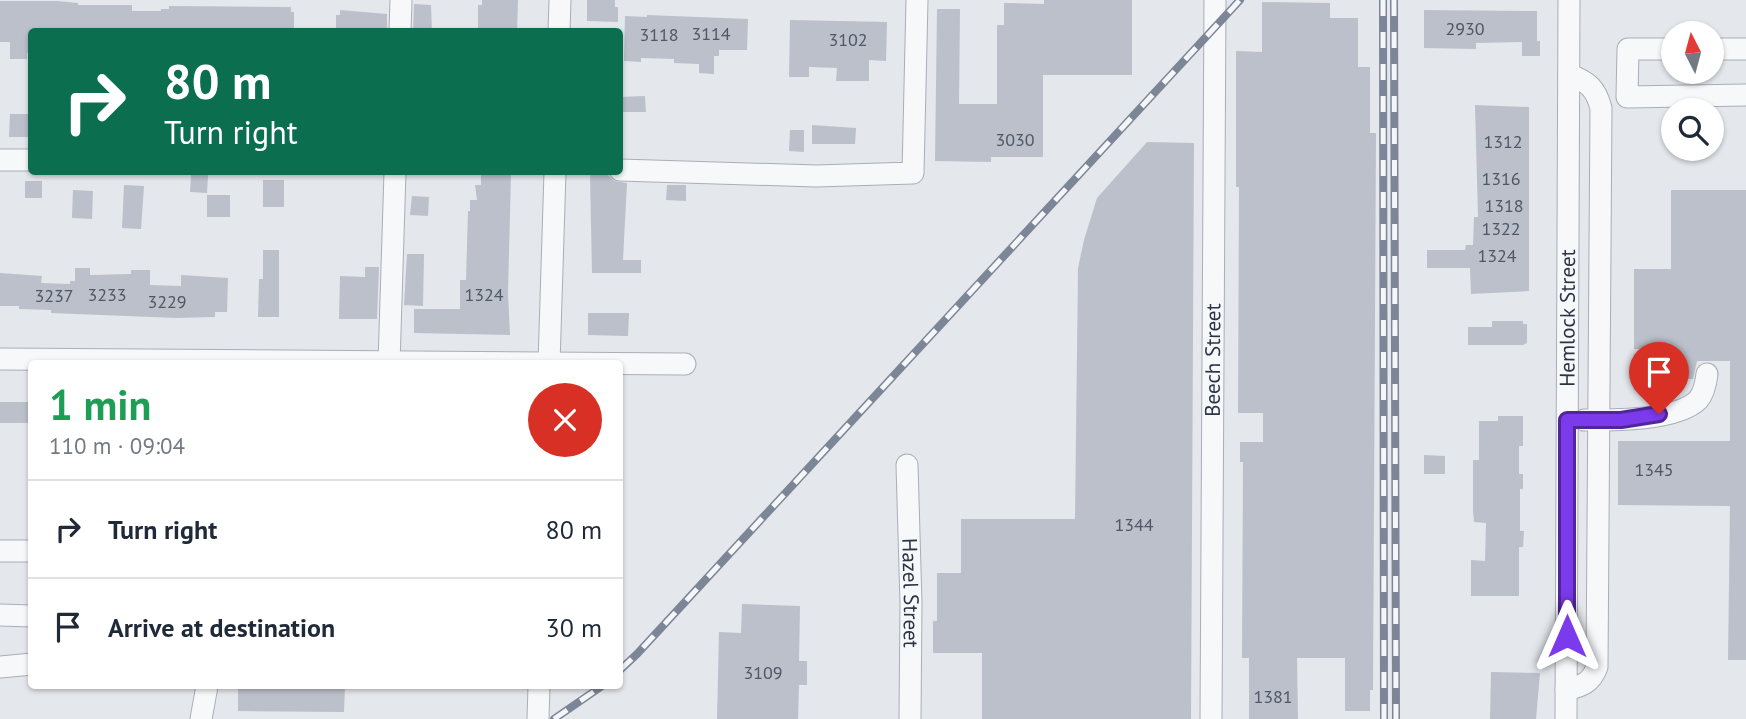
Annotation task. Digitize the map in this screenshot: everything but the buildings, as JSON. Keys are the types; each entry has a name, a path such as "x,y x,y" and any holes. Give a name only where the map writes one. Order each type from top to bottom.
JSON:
{"street":[{"path":"400,28 401,0"},
{"path":"559,28 560,0"},
{"path":"623,170 816,176 913,173 917,0"},
{"name":"Beech Street","path":"1211,719 1215,0"},
{"name":"Hemlock Street","path":"1566,719 1569,0"},
{"path":"1661,49 1628,49 1627,97 1746,95"},
{"path":"1724,49 1746,49"},
{"path":"1566,690 1584,686 1594,676 1597,667 1601,108 1595,91 1589,84 1569,75"},
{"path":"0,160 28,160"},
{"path":"389,360 395,175"},
{"path":"549,360 555,175"},
{"path":"0,359 130,360"},
{"path":"623,364 685,364"},
{"path":"1567,420 1621,420 1678,411 1698,400 1705,388 1707,374"},
{"name":"Hazel Street","path":"907,465 911,603 910,719"},
{"path":"0,551 28,551"},
{"path":"0,615 28,616"},
{"path":"0,667 28,664"},
{"path":"201,719 206,689"},
{"path":"538,719 539,689"}],"railway":[{"path":"623,667 1240,0"},
{"path":"1383,0 1384,719"},
{"path":"1394,0 1396,719"},
{"path":"554,719 598,689"}],"route":[{"path":"1567,636 1567,420 1621,420 1659,414"}]}
